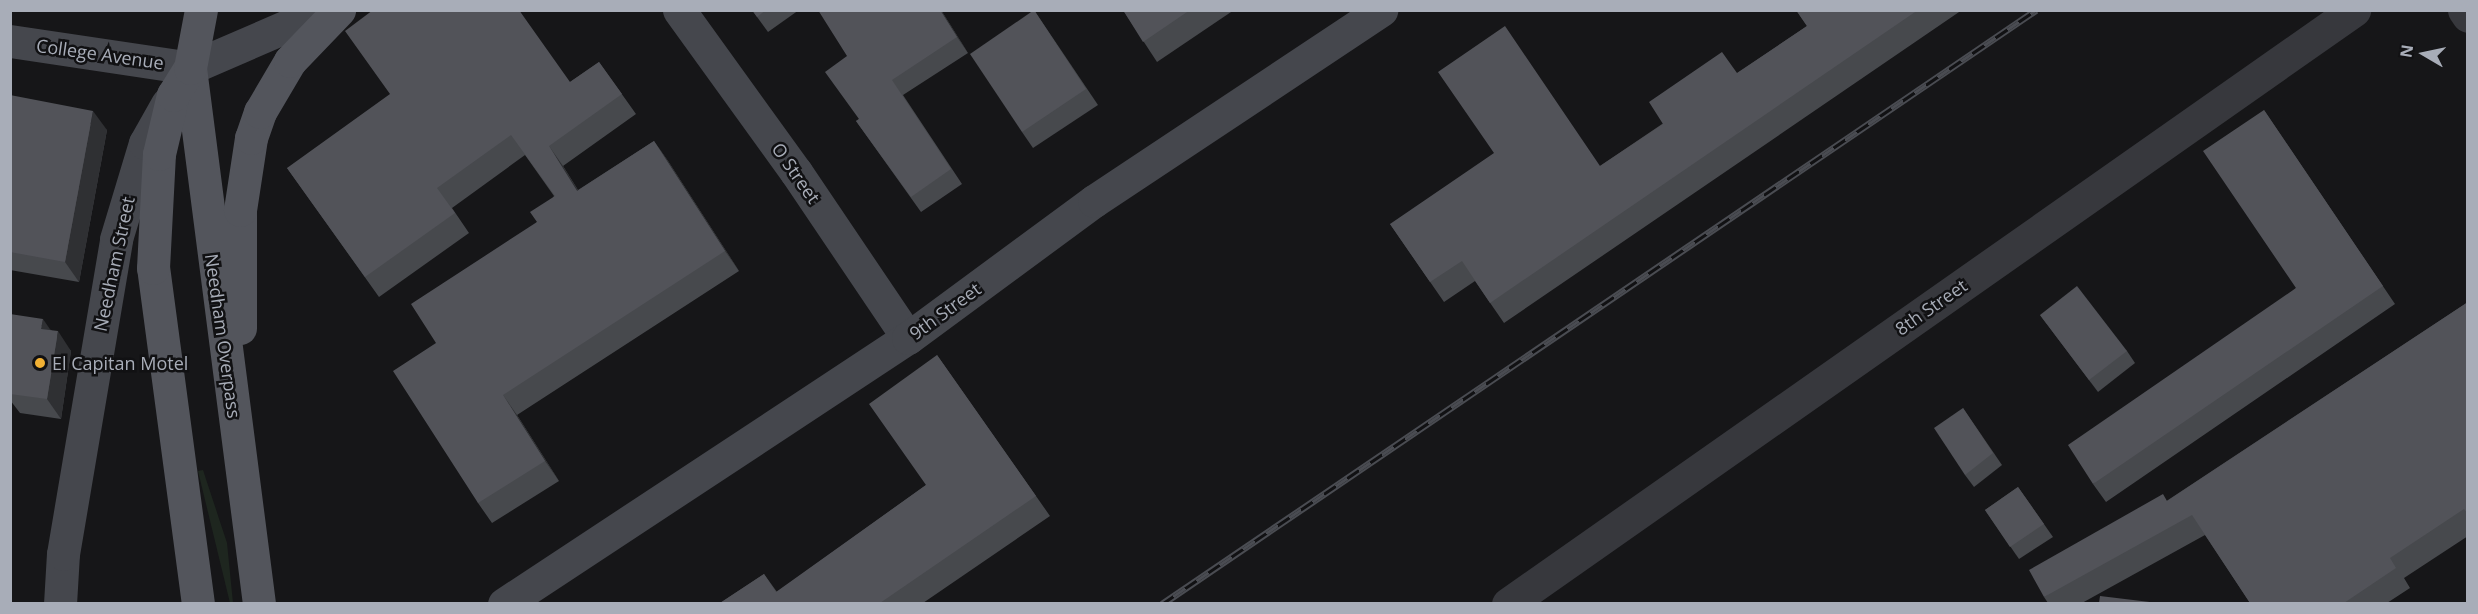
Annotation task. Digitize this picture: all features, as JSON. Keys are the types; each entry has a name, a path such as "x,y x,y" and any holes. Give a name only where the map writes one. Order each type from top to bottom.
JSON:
{"main road":[{"name":"Needham Street","path":"173,95 190,68 201,10"},
{"path":"242,477 238,261 240,210 251,138 260,112 290,61 339,10"},
{"name":"Needham Overpass","path":"190,68 259,603"},
{"path":"173,95 159,154 153,268 198,603"}],"street":[{"path":"190,68 324,10"},
{"name":"O Street","path":"679,10 796,171 908,338"},
{"name":"9th Street","path":"504,603 908,338 1094,201 1381,10"},
{"name":"8th Street","path":"1508,603 2354,10"},
{"path":"2464,10 2468,16"},
{"name":"College Avenue","path":"10,41 190,68"},
{"name":"Needham Street","path":"60,603 63,554 116,239 144,143 173,95"}],"shaded area":[{"path":"203,470 227,543 233,603 230,603 198,471"}],"building":[{"path":"373,10 519,10 570,82 599,62 622,94 549,146 577,191 654,141 725,251 503,395 545,461 478,503 393,371 436,343 411,304 537,222 530,212 555,196 511,135 437,188 455,213 365,277 287,168 390,94 345,31"},
{"path":"752,10 766,10 757,17"},
{"path":"818,10 940,10 957,37 892,80 951,169 911,197 856,121 859,119 825,72 847,56"},
{"path":"1034,10 1086,89 1022,132 970,54"},
{"path":"1123,10 1190,10 1143,42"},
{"path":"1796,10 1918,10 1490,303 1462,261 1430,282 1390,224 1494,153 1438,72 1505,26 1600,166 1663,124 1649,102 1722,52 1737,73 1807,26"},
{"path":"10,95 93,111 65,262 10,252"},
{"path":"2264,110 2383,286 2093,484 2068,445 2296,288 2203,151"},
{"path":"2077,286 2127,351 2089,380 2040,315"},
{"path":"2468,302 2468,514 2464,509 2390,558 2396,568 2344,603 2250,603 2192,515 2044,597 2029,570 2163,494 2167,501"},
{"name":"El Capitan Motel","path":"10,314 43,319 41,329 58,331 47,399 10,394"},
{"path":"937,355 1036,496 880,603 720,603 764,574 776,592 926,485 869,404"},
{"path":"1963,408 1993,453 1965,475 1934,428"},
{"path":"2018,487 2044,524 2010,547 1985,510"},
{"path":"2100,596 2158,603 2099,603"}],"railway":[{"path":"1162,604 2036,10"}],"place":[{"name":"El Capitan Motel","path":"40,363"}]}
